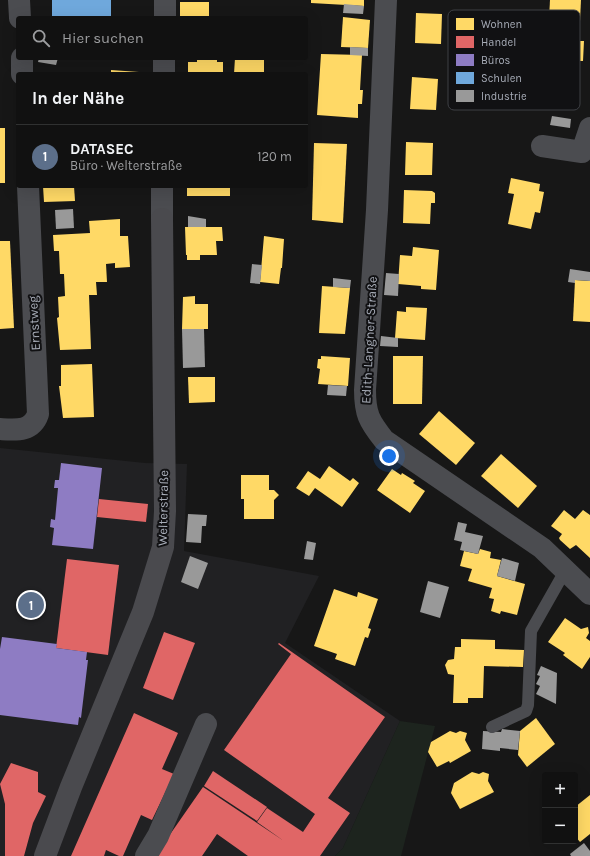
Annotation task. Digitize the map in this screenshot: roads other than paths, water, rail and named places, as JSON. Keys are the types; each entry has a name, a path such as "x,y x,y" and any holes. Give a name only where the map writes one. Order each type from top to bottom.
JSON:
{"street":[{"path":"19,0 20,16"},
{"path":"165,0 165,16"},
{"name":"Edith-Langner-Straße","path":"386,0 377,210 365,390 365,408 370,423 384,440 542,548 590,594"},
{"path":"22,60 22,72"},
{"path":"164,60 164,72"},
{"path":"542,146 582,152 590,128"},
{"name":"Ernstweg","path":"0,429 23,430 30,426 38,414 28,188"},
{"name":"Welterstraße","path":"45,856 70,787 143,612 163,547 165,511 162,188"},
{"path":"146,856 158,836 206,724"}],"lane":[{"path":"492,727 526,711 528,705 531,631 565,570"}],"place":[{"name":"DATASEC","path":"31,605"}]}
